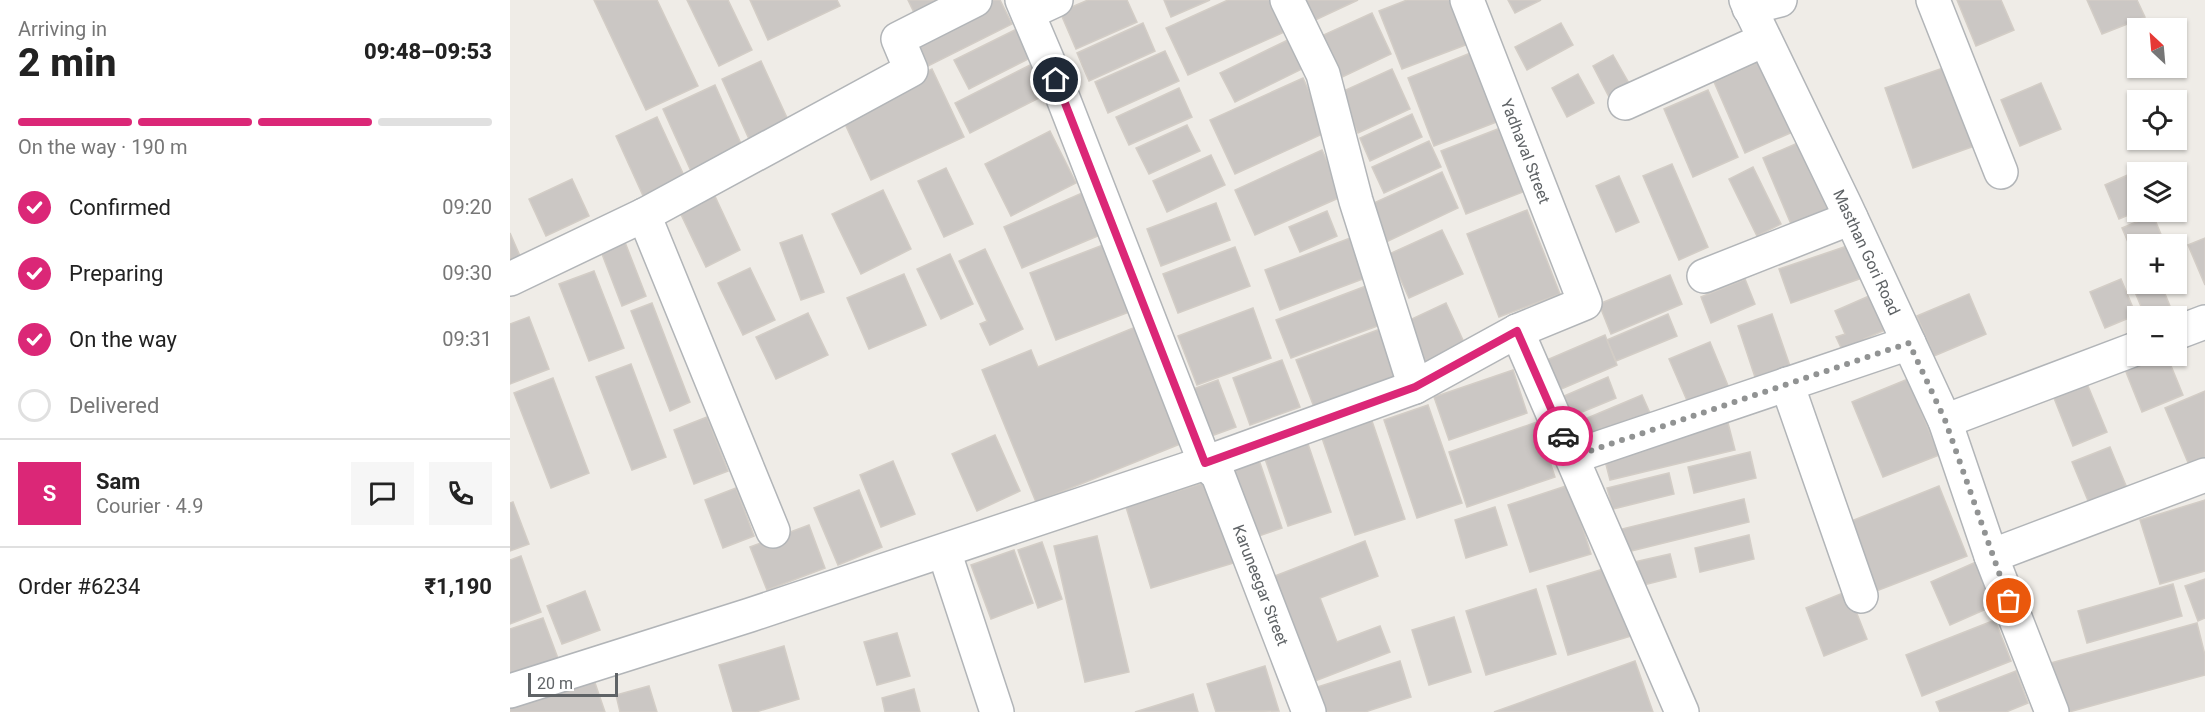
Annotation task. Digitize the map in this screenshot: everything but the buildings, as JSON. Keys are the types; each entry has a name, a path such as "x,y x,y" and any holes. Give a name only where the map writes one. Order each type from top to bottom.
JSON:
{"street":[{"path":"510,279 644,215 911,70 898,39 975,0"},
{"path":"1287,0 1323,74 1356,201 1415,387"},
{"name":"Yadhaval Street","path":"1467,0 1585,303 1517,331"},
{"path":"1747,4 1780,0"},
{"path":"1933,0 2001,172"},
{"name":"Karuneegar Street","path":"1036,4 1061,90 1205,463 1218,475 1309,712"},
{"name":"Masthan Gori Road","path":"1747,4 1851,218 1945,420 1991,556 2052,712"},
{"path":"1625,103 1764,40"},
{"path":"644,215 773,531"},
{"path":"1704,276 1851,218"},
{"path":"2187,329 2205,322"},
{"path":"510,691 944,551 1205,463 1415,387 1517,331 1682,712"},
{"path":"1572,457 1909,343"},
{"path":"1945,420 2127,352"},
{"path":"1787,384 1861,596"},
{"path":"1991,556 2205,475"},
{"path":"944,551 997,712"}],"way so far":[{"path":"1563,436 1572,457 1909,343 1945,420 1991,556 2009,601"}],"route":[{"path":"1056,80 1205,463 1415,387 1517,331 1563,436"}]}
